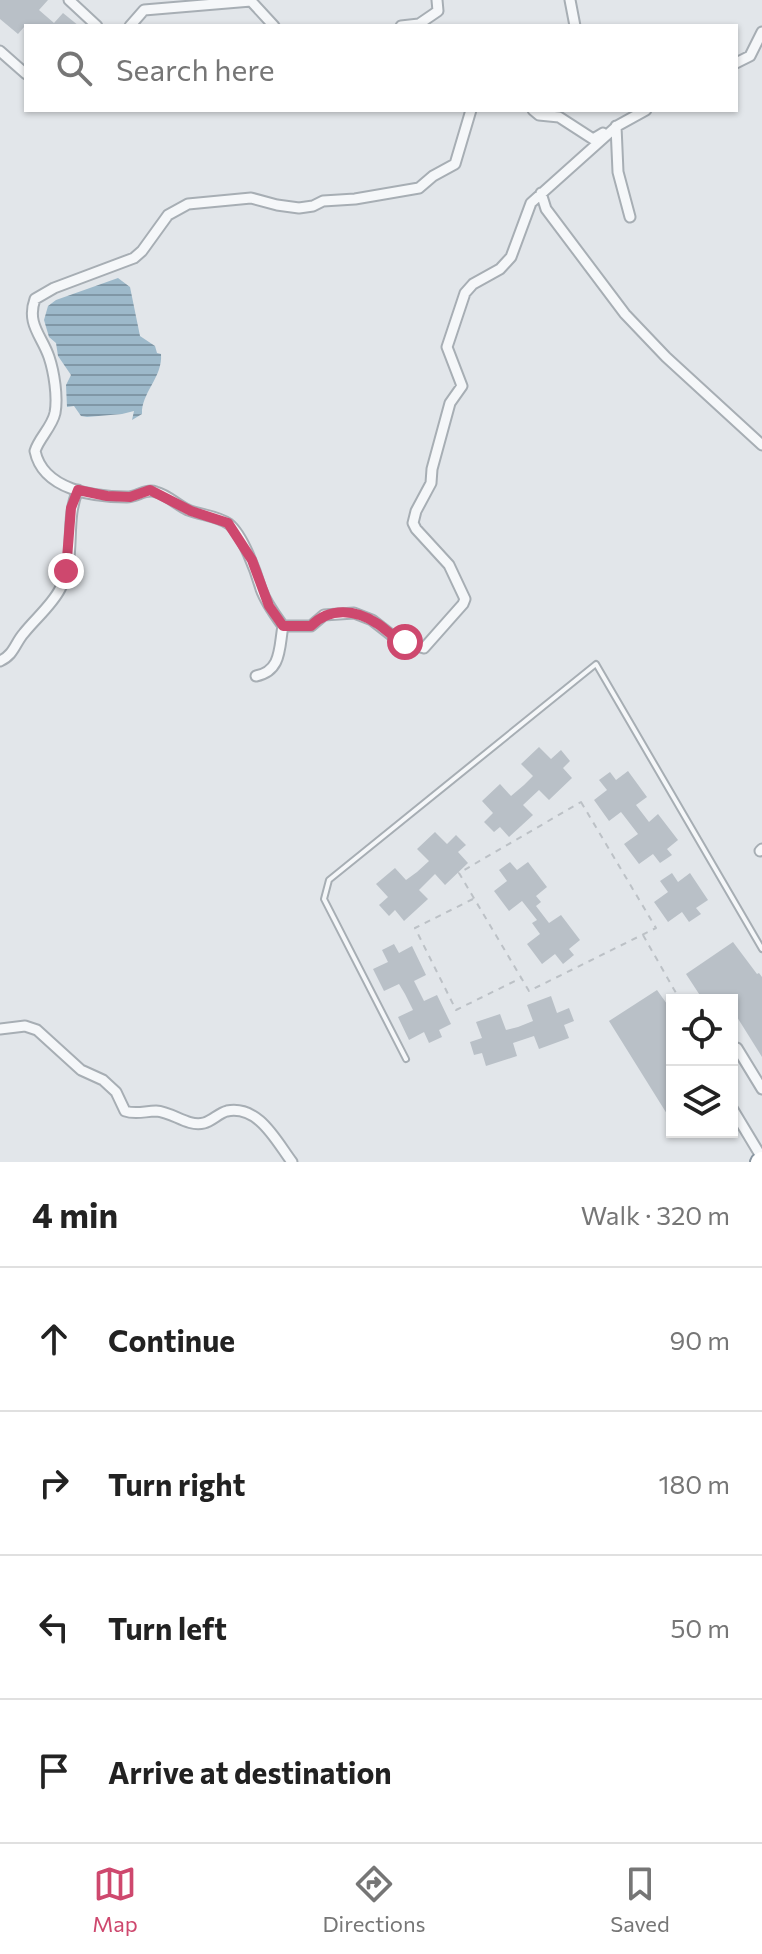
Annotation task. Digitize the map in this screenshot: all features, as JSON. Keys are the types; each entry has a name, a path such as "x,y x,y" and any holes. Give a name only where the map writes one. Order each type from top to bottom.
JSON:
{"street":[{"path":"69,0 95,24"},
{"path":"419,24 438,11 437,0"},
{"path":"570,0 575,24"},
{"path":"132,24 144,10 185,3 251,1 272,24"},
{"path":"738,62 750,56 762,32"},
{"path":"0,51 24,72"},
{"path":"256,676 269,671 279,659 283,626 269,606 252,560 228,523 191,511 150,490 130,497 78,490 50,477 36,458 36,446 50,423 55,406 48,354 40,344 33,323 35,299 54,288 134,258 168,215 188,204 251,198 299,208 323,201 419,188 455,164 470,112"},
{"path":"535,112 559,117 593,139 642,112"},
{"path":"283,626 311,626 324,615 354,613 372,620 399,641 424,648 463,604 465,599 455,574 416,529 413,517 431,483 450,403 462,386 447,347 462,298 469,288 500,269 511,257 527,210 541,193 617,126"},
{"path":"617,126 618,172 630,217"},
{"path":"541,193 546,209 625,314 666,357 762,445"},
{"path":"0,661 10,654 20,637 62,587 71,508 78,490"},
{"path":"0,1029 25,1026 37,1030 81,1070 103,1080 116,1092 125,1111 160,1112 198,1123 205,1123 224,1112 238,1111 252,1115 275,1135 292,1162"},
{"path":"738,1050 762,1089"},
{"path":"738,1119 761,1160"}],"lane":[{"path":"406,1059 324,899 329,880 596,664 762,949"}],"path":[{"path":"581,802 656,928 643,935 529,991 459,873 581,802"},
{"path":"474,899 415,928 456,1010 521,978"},
{"path":"643,935 677,994"}],"water":[{"path":"118,278 130,287 140,336 161,354 159,370 145,399 142,414 132,420 134,411 81,416 74,406 67,407 66,385 71,375 58,356 56,343 49,337 44,320 48,306 56,300"}],"building":[{"path":"0,0 48,0 39,10 54,23 63,13 77,24 24,24 18,34 0,19"},
{"path":"539,747 551,759 561,750 570,761 563,768 572,778 549,800 539,790 523,805 533,815 509,837 500,827 494,832 484,822 493,813 482,801 500,784 511,796 524,785 533,776 521,764"},
{"path":"628,771 647,797 636,805 649,822 658,814 678,840 667,849 672,855 660,863 653,854 639,864 624,844 638,834 621,812 609,821 594,800 607,790 599,780 610,772 616,780"},
{"path":"435,832 447,844 456,835 466,845 458,852 468,863 445,885 435,874 419,890 428,899 404,921 395,910 389,916 379,905 388,897 376,884 395,868 406,880 417,872 429,861 417,849"},
{"path":"510,862 517,870 528,862 547,887 536,896 541,902 536,906 549,923 561,915 580,940 569,949 574,955 563,964 555,954 542,964 527,944 540,934 532,923 537,920 522,901 509,911 494,891 507,881 499,870"},
{"path":"672,873 678,882 690,873 708,900 696,908 701,914 689,922 682,912 668,922 654,902 668,892 660,881"},
{"path":"733,942 762,977 762,1057 738,1019 738,994 699,994 686,974"},
{"path":"394,944 399,953 412,946 426,975 414,981 424,1001 437,995 451,1024 439,1030 442,1037 429,1043 424,1032 409,1040 398,1017 413,1010 405,994 399,984 384,991 373,969 388,962 382,950"},
{"path":"657,990 666,1003 666,1112 609,1021"},
{"path":"551,996 557,1013 569,1008 574,1021 564,1025 569,1038 539,1049 534,1036 513,1043 517,1056 486,1066 482,1053 474,1055 470,1042 482,1038 476,1022 500,1014 506,1030 518,1027 533,1021 527,1005"}],"route":[{"path":"66,571 71,508 78,490 130,497 150,490 183,508 225,521 233,527 252,560 269,606 283,626 311,626 324,615 354,613 372,620 399,641 405,642"}]}
